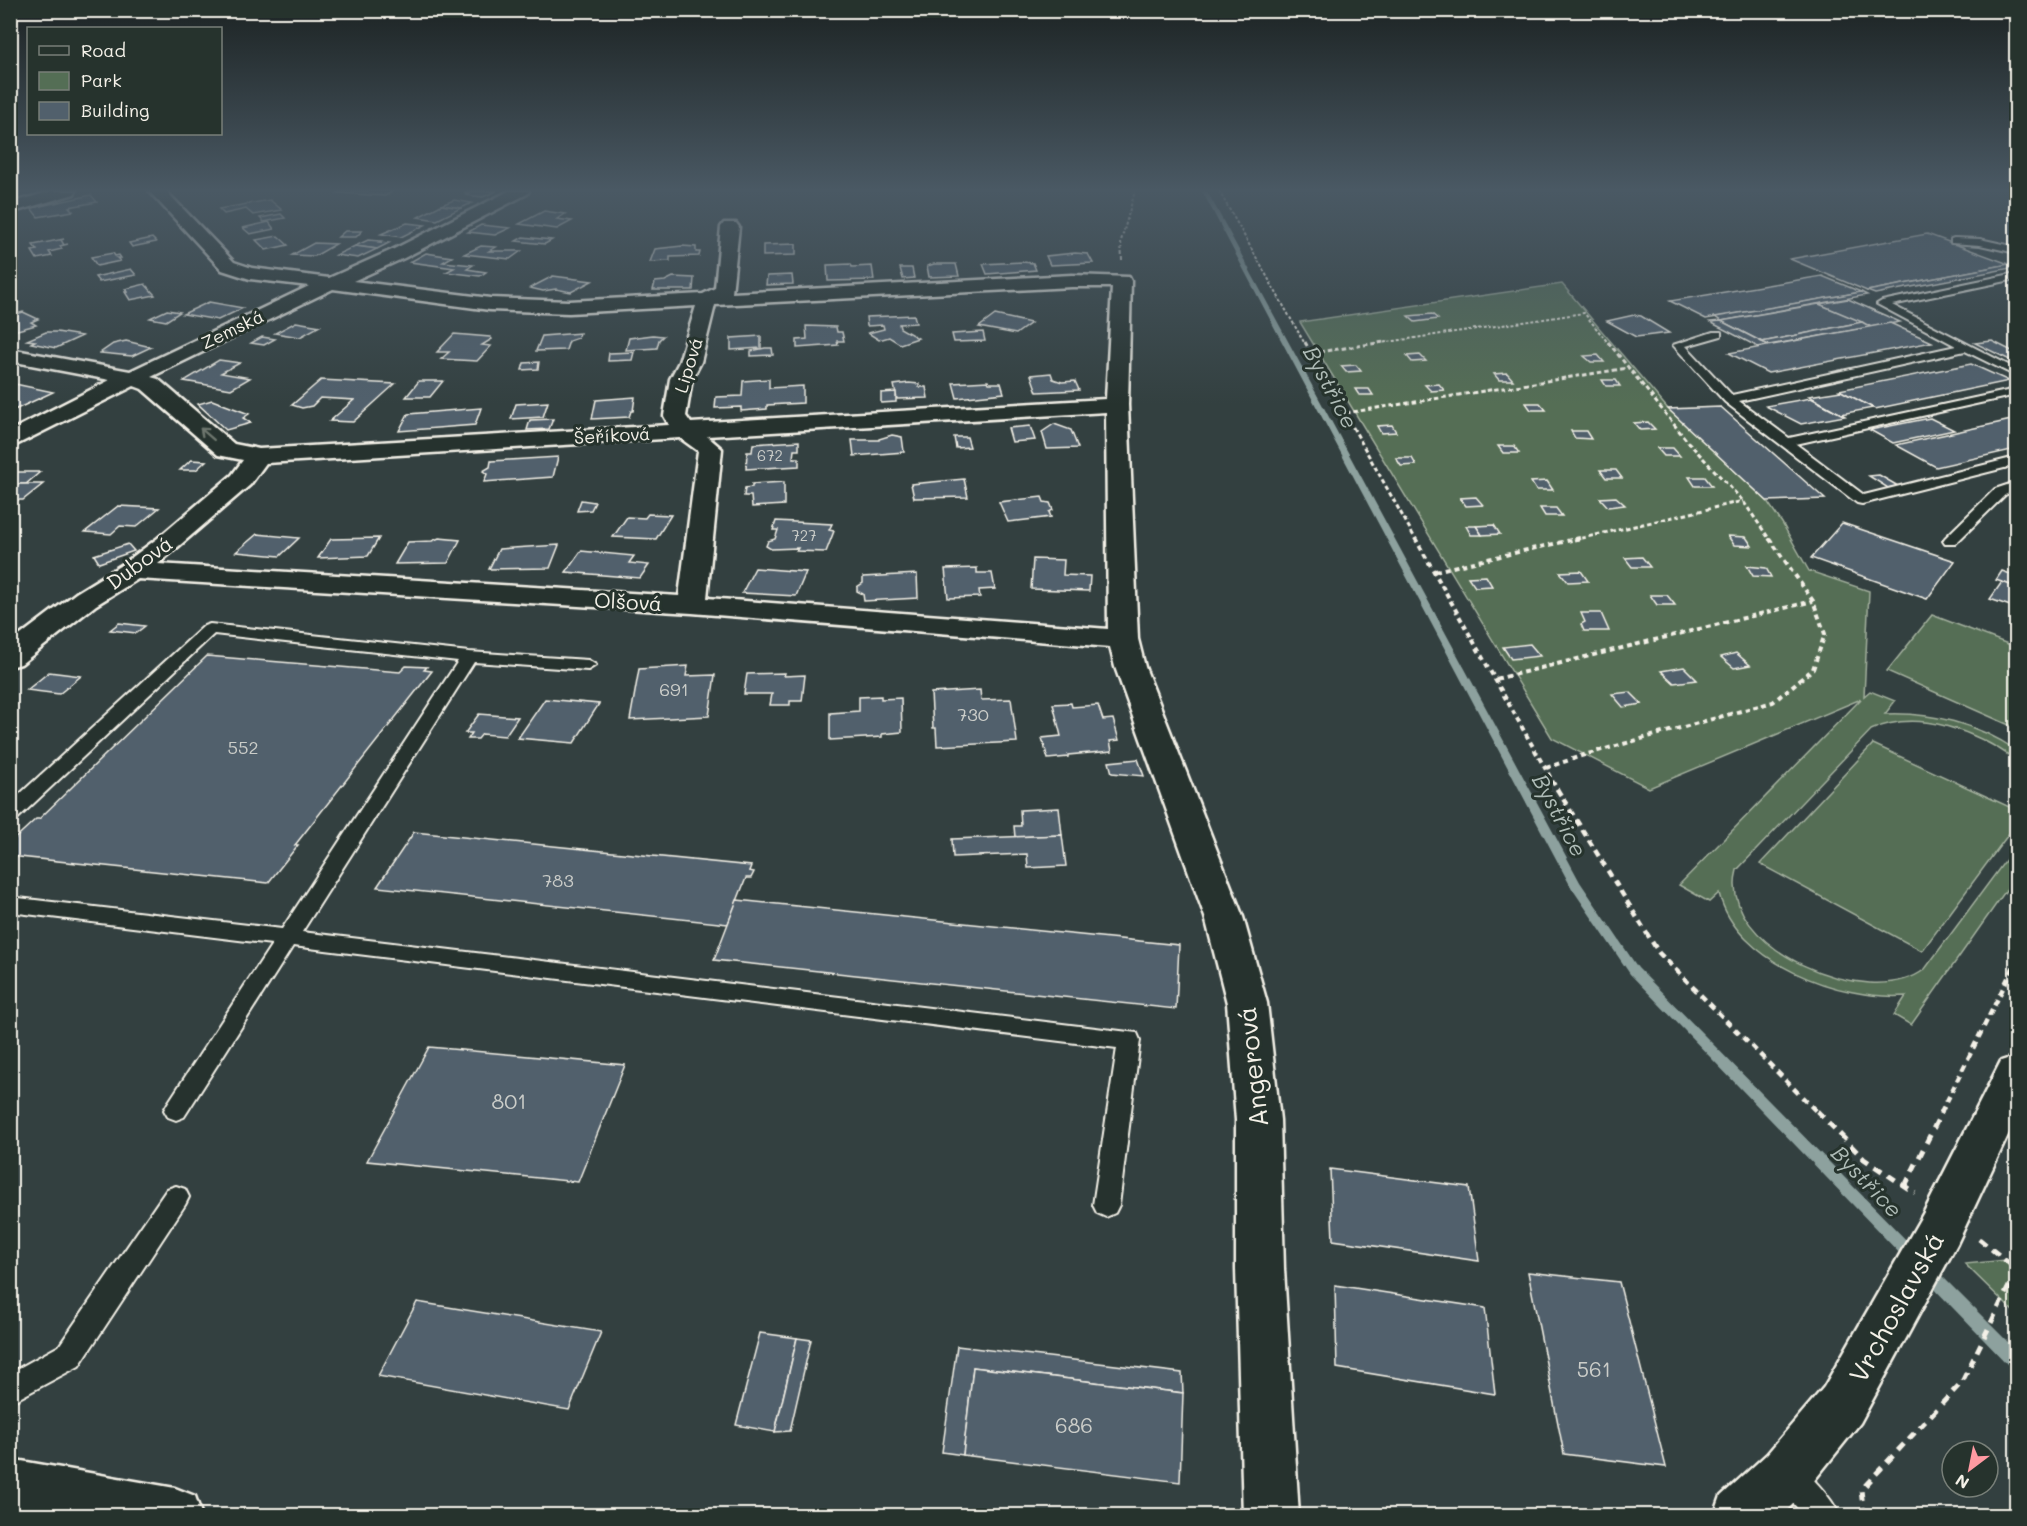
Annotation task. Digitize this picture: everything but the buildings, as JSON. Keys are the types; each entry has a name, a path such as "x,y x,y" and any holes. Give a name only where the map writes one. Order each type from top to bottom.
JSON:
{"street":[{"path":"224,262 228,266 250,273 523,306 569,307 1072,281 1122,281"},
{"name":"Zemská","path":"10,441 133,378 380,262"},
{"name":"Lipová","path":"685,431 675,416 681,379 690,362 707,300 724,291 727,262"},
{"name":"Angerová","path":"1122,281 1117,405 1123,639 1130,667 1224,917 1247,1003 1258,1120 1260,1269 1271,1515"},
{"name":"Šeříková","path":"10,355 133,378 150,384 226,450 259,456 1117,405"},
{"path":"685,431 710,450 692,605"},
{"name":"Dubová","path":"10,658 86,599 134,570 241,480 259,456"},
{"name":"Olšová","path":"134,570 692,605 1123,639"},
{"name":"Vrchoslavská","path":"1741,1515 1786,1473 1842,1405 1943,1221 2016,1074"},
{"path":"10,1486 175,1515"}],"lane":[{"path":"2016,276 1882,304 2016,373"},
{"path":"1717,334 1679,345 1729,399 1862,500 2016,461"},
{"path":"1729,399 1968,348"},
{"path":"1788,442 2016,392"},
{"path":"1950,541 2000,492 2016,486"},
{"path":"10,814 210,629 469,657 588,665"},
{"path":"176,1110 469,657"},
{"path":"10,904 1129,1040 1106,1205"},
{"path":"10,1389 69,1356 176,1197"},
{"path":"1786,1473 1825,1515"}],"path":[{"path":"1122,262 1122,281"},
{"path":"1260,262 1573,817 1659,953 1864,1159 1905,1186 1943,1221"},
{"path":"1312,353 1584,313 1688,442 1743,501 1813,601 1825,634 1813,669 1773,702 1584,754 1546,768"},
{"path":"1346,413 1628,368"},
{"path":"1435,571 1743,501"},
{"path":"1496,679 1813,601"},
{"path":"1905,1186 2016,962"},
{"path":"1864,1515 1861,1490 1962,1382 2016,1272"}],"green space":[{"path":"1562,284 1668,409 1767,501 1809,571 1869,591 1864,696 1870,691 1895,701 1885,714 1920,715 1954,722 1986,733 2016,750 2016,760 1984,740 1946,726 1927,722 1908,721 1871,730 1737,870 1737,898 1750,924 1773,947 1802,965 1836,977 1869,983 1900,981 1925,969 2016,846 2016,876 1911,1025 1894,1015 1906,996 1880,996 1852,992 1795,973 1768,958 1746,939 1729,918 1719,893 1709,902 1679,885 1861,699 1649,788 1552,738 1300,322"},
{"path":"1932,615 2016,647 2016,728 1887,671"},
{"path":"1873,744 2016,810 2016,824 1922,951 1760,864"},
{"path":"2016,1259 2016,1314 1965,1264"}],"waterway":[{"name":"Bystřice","path":"1242,262 1575,884 1634,971 1913,1257"},
{"name":"Bystřice","path":"1928,1272 2016,1361"}]}
